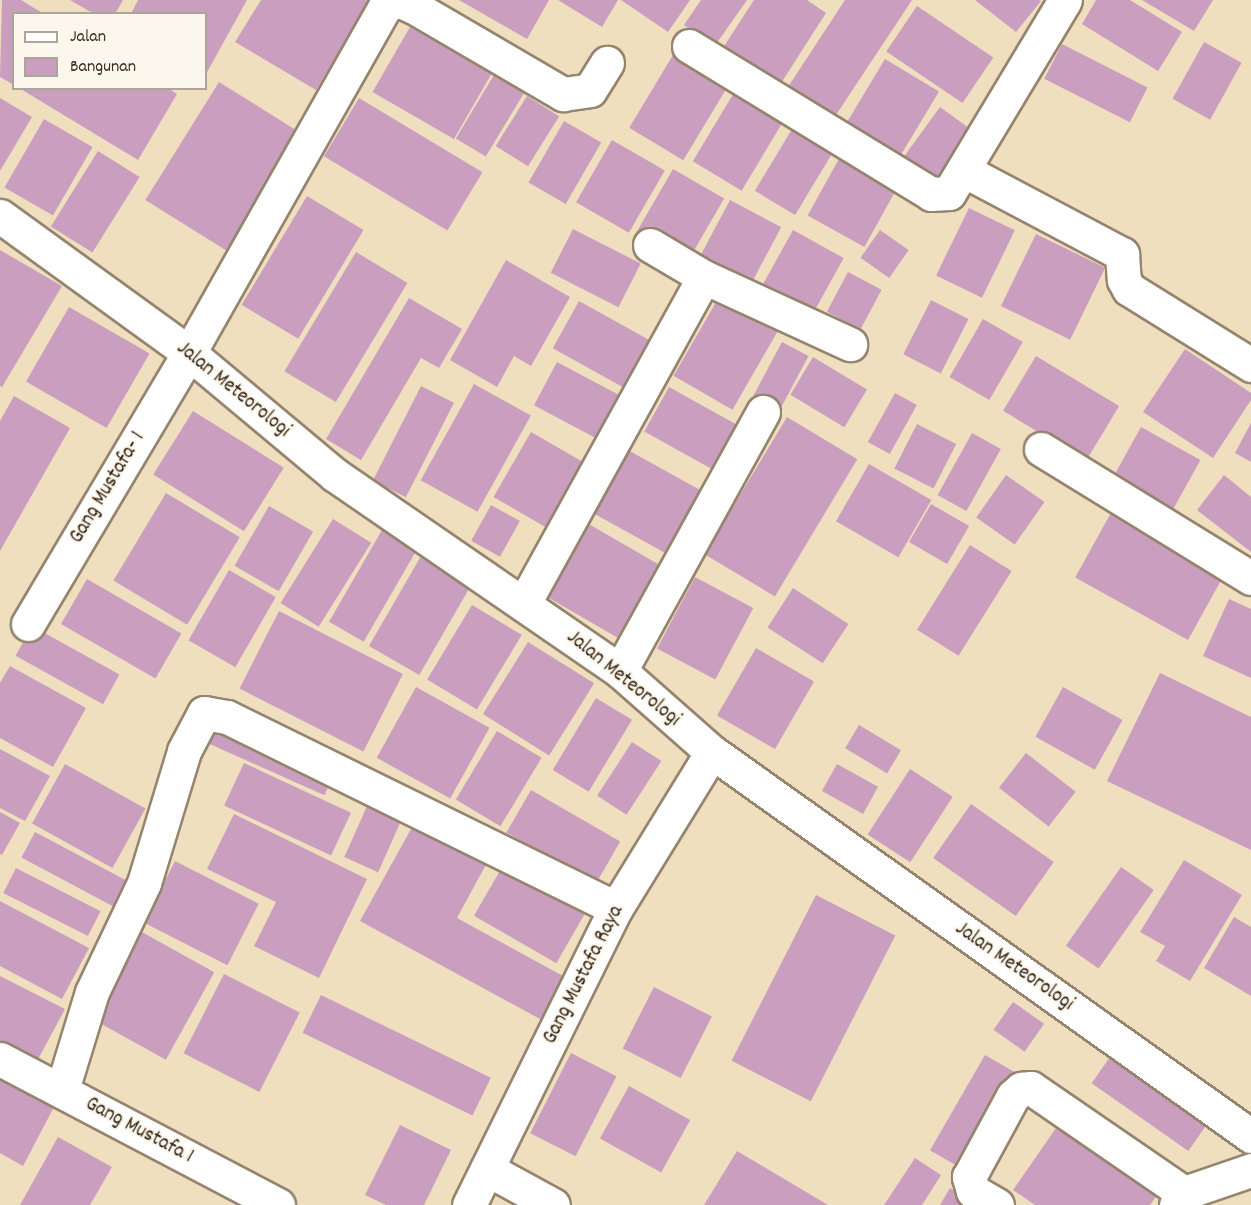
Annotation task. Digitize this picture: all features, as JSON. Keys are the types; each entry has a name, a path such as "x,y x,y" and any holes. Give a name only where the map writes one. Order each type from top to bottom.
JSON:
{"street":[{"name":"Gang Mustafa- 1","path":"28,624 189,353 385,6 398,0 414,7 563,94 575,95 590,90 607,63"},
{"path":"689,46 931,194 949,193 965,171 1065,0"},
{"path":"965,171 1122,254 1124,280 1130,289 1251,365"},
{"name":"Jalan Meteorologi","path":"0,216 189,353 335,475 620,671 712,752 1251,1136"},
{"path":"650,245 704,277 850,344"},
{"path":"524,603 704,277"},
{"path":"620,671 763,412"},
{"path":"1041,449 1251,578"},
{"path":"62,1090 92,992 144,883 184,751 204,713 227,717 616,908"},
{"name":"Gang Mustafa Raya","path":"469,1205 616,908 712,752"},
{"name":"Gang Mustafa 1","path":"0,1059 278,1205"},
{"path":"997,1205 973,1191 969,1178 1013,1096 1021,1089 1031,1088 1180,1199 1251,1170"},
{"path":"487,1169 553,1205"}],"building":[{"path":"2,0 21,0 41,12 12,12 12,84 0,77"},
{"path":"70,0 123,0 116,12 91,12"},
{"path":"138,0 247,0 207,72 207,12 132,12"},
{"path":"261,0 366,0 369,2 316,90 235,42"},
{"path":"459,0 549,0 527,39"},
{"path":"558,0 618,0 602,27"},
{"path":"621,0 690,0 668,32"},
{"path":"701,0 747,0 714,47 684,25"},
{"path":"754,0 807,0 826,13 776,91 719,54"},
{"path":"845,0 912,0 832,121 786,90"},
{"path":"975,0 1039,0 1041,1 1016,32"},
{"path":"1096,0 1130,0 1182,32 1158,71 1082,24"},
{"path":"1142,0 1213,0 1194,31"},
{"path":"917,6 993,57 963,103 886,52"},
{"path":"410,27 491,74 454,139 372,92"},
{"path":"1204,42 1242,63 1210,120 1172,99"},
{"path":"1062,44 1148,88 1130,122 1044,79"},
{"path":"673,55 727,87 683,160 629,128"},
{"path":"885,59 939,91 893,168 839,135"},
{"path":"497,70 527,88 486,157 456,139"},
{"path":"219,82 310,139 236,257 145,200"},
{"path":"22,90 171,90 177,94 138,160"},
{"path":"735,91 784,120 742,191 693,161"},
{"path":"527,96 559,116 528,166 496,146"},
{"path":"0,98 32,117 0,171"},
{"path":"359,98 482,172 447,230 324,156"},
{"path":"940,107 979,135 937,193 898,164"},
{"path":"44,119 92,147 53,215 4,187"},
{"path":"564,121 601,142 566,204 528,182"},
{"path":"795,124 835,148 795,215 755,191"},
{"path":"612,140 665,170 629,233 576,202"},
{"path":"98,151 140,177 92,252 51,226"},
{"path":"840,157 897,189 864,247 808,216"},
{"path":"673,169 724,198 687,263 636,233"},
{"path":"307,196 364,230 298,339 242,305"},
{"path":"730,200 781,227 747,291 696,264"},
{"path":"969,208 1015,230 982,298 936,275"},
{"path":"573,229 641,264 618,307 551,273"},
{"path":"793,230 844,258 811,318 760,289"},
{"path":"880,230 909,250 889,278 860,258"},
{"path":"1036,234 1105,268 1070,340 1001,306"},
{"path":"0,250 62,286 2,387 0,386"},
{"path":"356,252 407,283 336,402 284,371"},
{"path":"506,260 570,297 531,366 514,356 497,387 450,360"},
{"path":"848,272 882,290 860,330 827,312"},
{"path":"719,297 778,331 732,410 674,376"},
{"path":"409,298 462,329 439,368 421,358 361,460 326,439"},
{"path":"931,300 968,319 941,373 903,354"},
{"path":"579,301 653,342 627,389 553,348"},
{"path":"69,307 150,354 107,428 26,381"},
{"path":"983,319 1023,342 989,400 950,377"},
{"path":"782,342 808,356 779,411 753,397"},
{"path":"1185,349 1251,393 1251,400 1213,458 1143,412"},
{"path":"1036,356 1119,406 1086,461 1003,411"},
{"path":"813,357 867,389 844,427 790,395"},
{"path":"557,362 629,400 606,443 534,405"},
{"path":"474,384 531,416 478,512 421,480"},
{"path":"421,386 454,403 406,497 373,480"},
{"path":"669,387 746,430 721,474 644,432"},
{"path":"895,393 917,405 890,454 868,442"},
{"path":"14,396 70,428 0,551 0,421"},
{"path":"193,411 284,468 244,531 153,475"},
{"path":"787,417 857,459 775,596 705,554"},
{"path":"1251,423 1251,462 1235,453"},
{"path":"917,424 956,444 934,489 894,469"},
{"path":"1141,427 1200,460 1173,510 1113,477"},
{"path":"531,432 584,463 546,527 494,497"},
{"path":"972,433 1001,449 966,511 938,495"},
{"path":"626,449 707,494 672,557 591,512"},
{"path":"869,464 931,500 898,557 836,521"},
{"path":"1006,475 1045,502 1015,545 976,518"},
{"path":"1224,475 1251,497 1251,552 1197,510"},
{"path":"166,493 240,537 187,625 113,580"},
{"path":"931,504 969,526 947,564 909,542"},
{"path":"491,505 520,521 500,557 471,541"},
{"path":"269,506 313,532 279,591 235,566"},
{"path":"1112,511 1225,574 1188,640 1075,577"},
{"path":"333,519 371,543 319,627 281,603"},
{"path":"580,519 667,569 625,642 538,592"},
{"path":"382,530 417,550 364,642 329,622"},
{"path":"970,545 1012,571 959,656 917,630"},
{"path":"421,556 471,585 419,675 369,646"},
{"path":"229,570 276,597 235,667 188,640"},
{"path":"695,577 753,608 715,680 657,649"},
{"path":"87,579 181,634 155,679 61,624"},
{"path":"793,588 848,624 823,663 767,627"},
{"path":"1229,599 1251,609 1251,678 1203,656"},
{"path":"472,605 522,635 477,709 427,680"},
{"path":"279,611 403,674 363,752 240,689"},
{"path":"32,626 119,674 103,704 16,656"},
{"path":"528,642 594,683 549,755 483,714"},
{"path":"756,648 814,682 775,749 717,716"},
{"path":"10,666 86,708 53,767 0,738 0,683"},
{"path":"1160,673 1251,717 1251,850 1107,781"},
{"path":"416,687 489,728 450,799 377,758"},
{"path":"1063,687 1122,720 1095,770 1035,737"},
{"path":"596,698 632,720 589,792 553,770"},
{"path":"212,721 334,775 325,795 203,741"},
{"path":"859,725 901,750 887,773 845,748"},
{"path":"497,731 542,758 500,826 456,800"},
{"path":"632,742 661,761 626,815 597,796"},
{"path":"0,749 50,776 25,821 0,808"},
{"path":"1026,753 1076,792 1049,826 999,788"},
{"path":"244,763 351,813 331,855 224,806"},
{"path":"65,764 145,809 112,868 32,823"},
{"path":"837,764 878,787 863,814 822,791"},
{"path":"910,769 953,797 910,862 868,834"},
{"path":"531,790 620,842 596,884 506,832"},
{"path":"372,795 406,810 378,872 344,857"},
{"path":"971,804 1054,862 1016,916 933,858"},
{"path":"0,812 20,823 2,855 0,854"},
{"path":"234,814 367,879 319,978 254,946 276,902 207,869"},
{"path":"416,820 489,859 457,918 574,982 551,1025 360,921"},
{"path":"35,832 140,888 126,913 21,858"},
{"path":"1184,860 1242,895 1190,981 1156,961 1165,946 1140,932"},
{"path":"175,861 259,904 227,965 144,922"},
{"path":"505,862 587,910 556,963 474,916"},
{"path":"1121,867 1154,890 1099,969 1066,946"},
{"path":"16,868 101,911 88,936 3,893"},
{"path":"816,895 895,935 811,1101 732,1061"},
{"path":"0,901 89,948 62,999 0,966"},
{"path":"1234,917 1251,927 1251,996 1204,968"},
{"path":"140,931 214,972 166,1060 92,1018"},
{"path":"224,974 300,1013 259,1092 184,1053"},
{"path":"0,976 65,1009 36,1063 0,1044"},
{"path":"654,987 712,1017 681,1078 623,1048"},
{"path":"321,995 491,1078 472,1116 303,1033"},
{"path":"1013,1002 1044,1024 1025,1052 993,1030"},
{"path":"571,1053 616,1076 576,1156 530,1133"},
{"path":"985,1055 1019,1074 964,1170 930,1150"},
{"path":"1110,1057 1207,1125 1188,1151 1092,1083"},
{"path":"0,1079 54,1107 23,1166 0,1153"},
{"path":"629,1086 690,1120 661,1172 600,1138"},
{"path":"1063,1118 1163,1187 1150,1205 1035,1205 1013,1190"},
{"path":"400,1125 451,1150 424,1205 386,1205 365,1195"},
{"path":"58,1137 112,1167 90,1205 20,1205"},
{"path":"737,1151 828,1205 704,1205"},
{"path":"915,1158 941,1175 922,1205 884,1205"},
{"path":"950,1188 979,1205 940,1205"}]}
